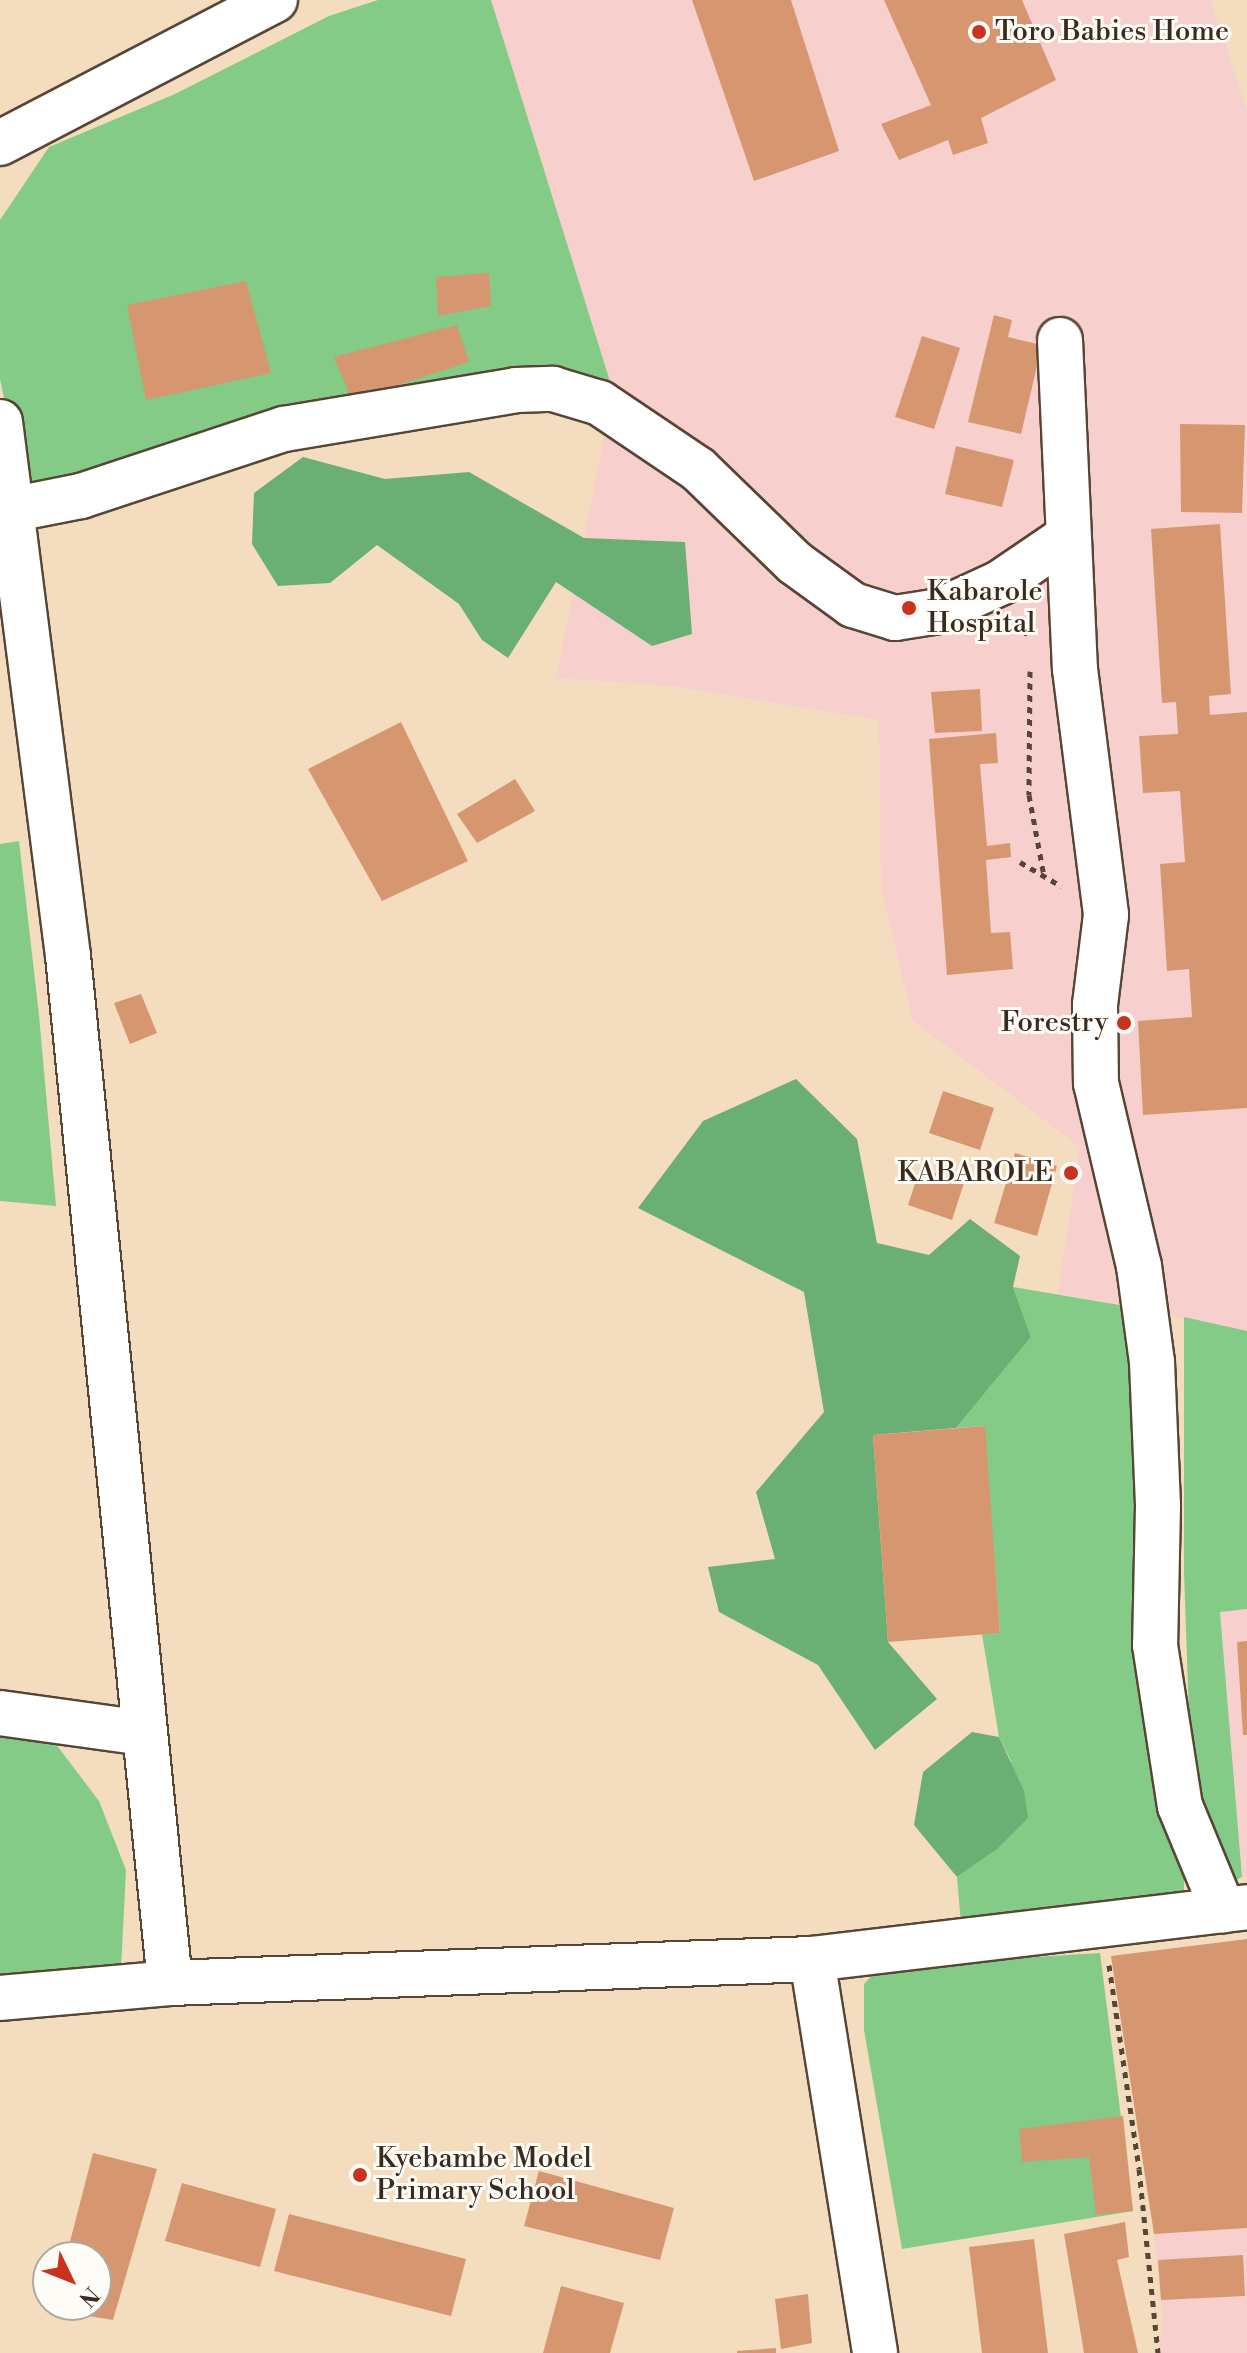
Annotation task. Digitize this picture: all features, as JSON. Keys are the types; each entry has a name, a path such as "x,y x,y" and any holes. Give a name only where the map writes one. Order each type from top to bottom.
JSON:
{"street":[{"path":"0,143 275,0"},
{"path":"0,1998 170,1983 812,1959 1235,1908 1180,1806 1155,1645 1158,1506 1152,1362 1139,1266 1096,1083 1095,1005 1106,915 1081,726 1066,538 1060,340"},
{"path":"7,509 81,496 297,426 516,390 553,389 600,403 698,469 795,563 853,605 895,618 939,611 1000,583 1066,538"},
{"path":"0,422 7,509 68,956 170,1983"},
{"path":"0,1713 144,1733"},
{"path":"812,1959 875,2353"}],"path":[{"path":"1000,583 1034,648"},
{"path":"1031,663 1026,691 1028,784 1044,876"},
{"path":"1103,1924 1139,2169 1158,2353"}],"shaded area":[{"name":"Kabarole Hospital","path":"491,0 1210,0 1247,111 1247,1331 1058,1293 1080,1147 913,1021 881,888 879,720 672,686 556,678 613,391"},
{"path":"1247,1609 1247,1877 1242,1877 1220,1611"},
{"path":"1247,2228 1247,2353 1158,2353 1163,2320 1154,2234"}],"green space":[{"path":"378,0 491,0 613,391 23,489 0,379 0,220 49,147 175,94 329,16"},
{"path":"303,457 385,479 469,472 584,538 685,542 692,634 652,646 556,582 508,658 482,640 459,604 377,545 330,583 278,586 252,544 254,493"},
{"path":"19,841 56,1206 0,1201 0,844"},
{"path":"796,1079 857,1139 877,1243 929,1255 970,1219 1020,1256 1013,1287 1031,1337 956,1428 873,1435 888,1642 937,1699 875,1750 818,1665 719,1612 708,1567 775,1559 756,1492 824,1412 804,1292 638,1208 703,1121"},
{"path":"1013,1287 1137,1308 1142,1474 1136,1672 1184,1871 1184,1896 961,1924 957,1877 996,1850 1011,1761 999,1737 982,1634 1000,1633 984,1426 956,1428 1031,1337"},
{"path":"1184,1317 1247,1331 1247,1609 1220,1612 1242,1877 1228,1884 1192,1802 1184,1572"},
{"path":"0,1732 52,1739 99,1801 126,1870 121,1969 0,1978"},
{"path":"972,1732 999,1737 1024,1791 1028,1818 996,1850 957,1877 914,1825 923,1772"},
{"path":"1100,1953 1133,2211 902,2249 864,2030 864,1984 880,1967"}],"building":[{"path":"692,0 791,0 839,151 754,181"},
{"path":"884,0 1022,0 1056,80 981,118 988,143 953,155 948,140 899,160 881,124 931,105"},
{"path":"489,273 491,306 438,316 436,277"},
{"path":"246,281 271,373 146,400 127,305"},
{"path":"994,315 1012,320 1008,337 1042,345 1021,434 968,422"},
{"path":"457,325 469,362 352,400 334,357"},
{"path":"922,336 960,348 934,429 895,417"},
{"path":"1180,424 1245,425 1242,513 1181,512"},
{"path":"956,446 1014,460 1002,507 945,494"},
{"path":"1220,524 1231,694 1209,696 1210,715 1247,712 1247,1108 1143,1115 1138,1021 1192,1017 1189,969 1167,971 1160,864 1185,862 1180,791 1143,793 1139,736 1178,734 1176,702 1162,703 1151,529"},
{"path":"980,689 982,731 935,733 931,692"},
{"path":"401,722 468,861 382,901 308,769"},
{"path":"996,733 998,763 980,764 987,846 1010,843 1011,857 986,860 991,933 1010,932 1013,969 947,975 929,739"},
{"path":"515,779 535,811 477,843 457,814"},
{"path":"141,994 157,1033 130,1044 114,1003"},
{"path":"943,1091 994,1108 980,1150 929,1133"},
{"path":"1015,1153 1057,1166 1037,1236 994,1223"},
{"path":"920,1168 964,1183 952,1220 908,1205"},
{"path":"985,1426 1000,1633 888,1642 873,1435"},
{"path":"1247,1641 1247,1735 1243,1735 1237,1642"},
{"path":"1247,1939 1247,2228 1154,2234 1111,1956"},
{"path":"1123,2116 1133,2211 1096,2215 1089,2157 1022,2162 1019,2129"},
{"path":"93,2153 157,2169 113,2320 112,2241 70,2241"},
{"path":"539,2171 674,2208 660,2260 524,2226"},
{"path":"182,2183 276,2209 260,2267 165,2241"},
{"path":"289,2214 466,2259 451,2316 274,2271"},
{"path":"1125,2222 1129,2257 1117,2260 1138,2353 1084,2353 1064,2234"},
{"path":"1034,2239 1048,2353 982,2353 969,2247"},
{"path":"1243,2255 1245,2296 1161,2300 1158,2260"},
{"path":"561,2286 624,2303 610,2353 543,2353"},
{"path":"808,2294 812,2343 781,2349 775,2299"},
{"path":"776,2348 776,2353 737,2353 737,2351"}],"place":[{"name":"Toro Babies Home","path":"979,32"},
{"name":"Kabarole Hospital","path":"909,608"},
{"name":"Forestry","path":"1124,1023"},
{"name":"KABAROLE","path":"1071,1173"},
{"name":"Kyebambe Model Primary School","path":"360,2175"}]}
